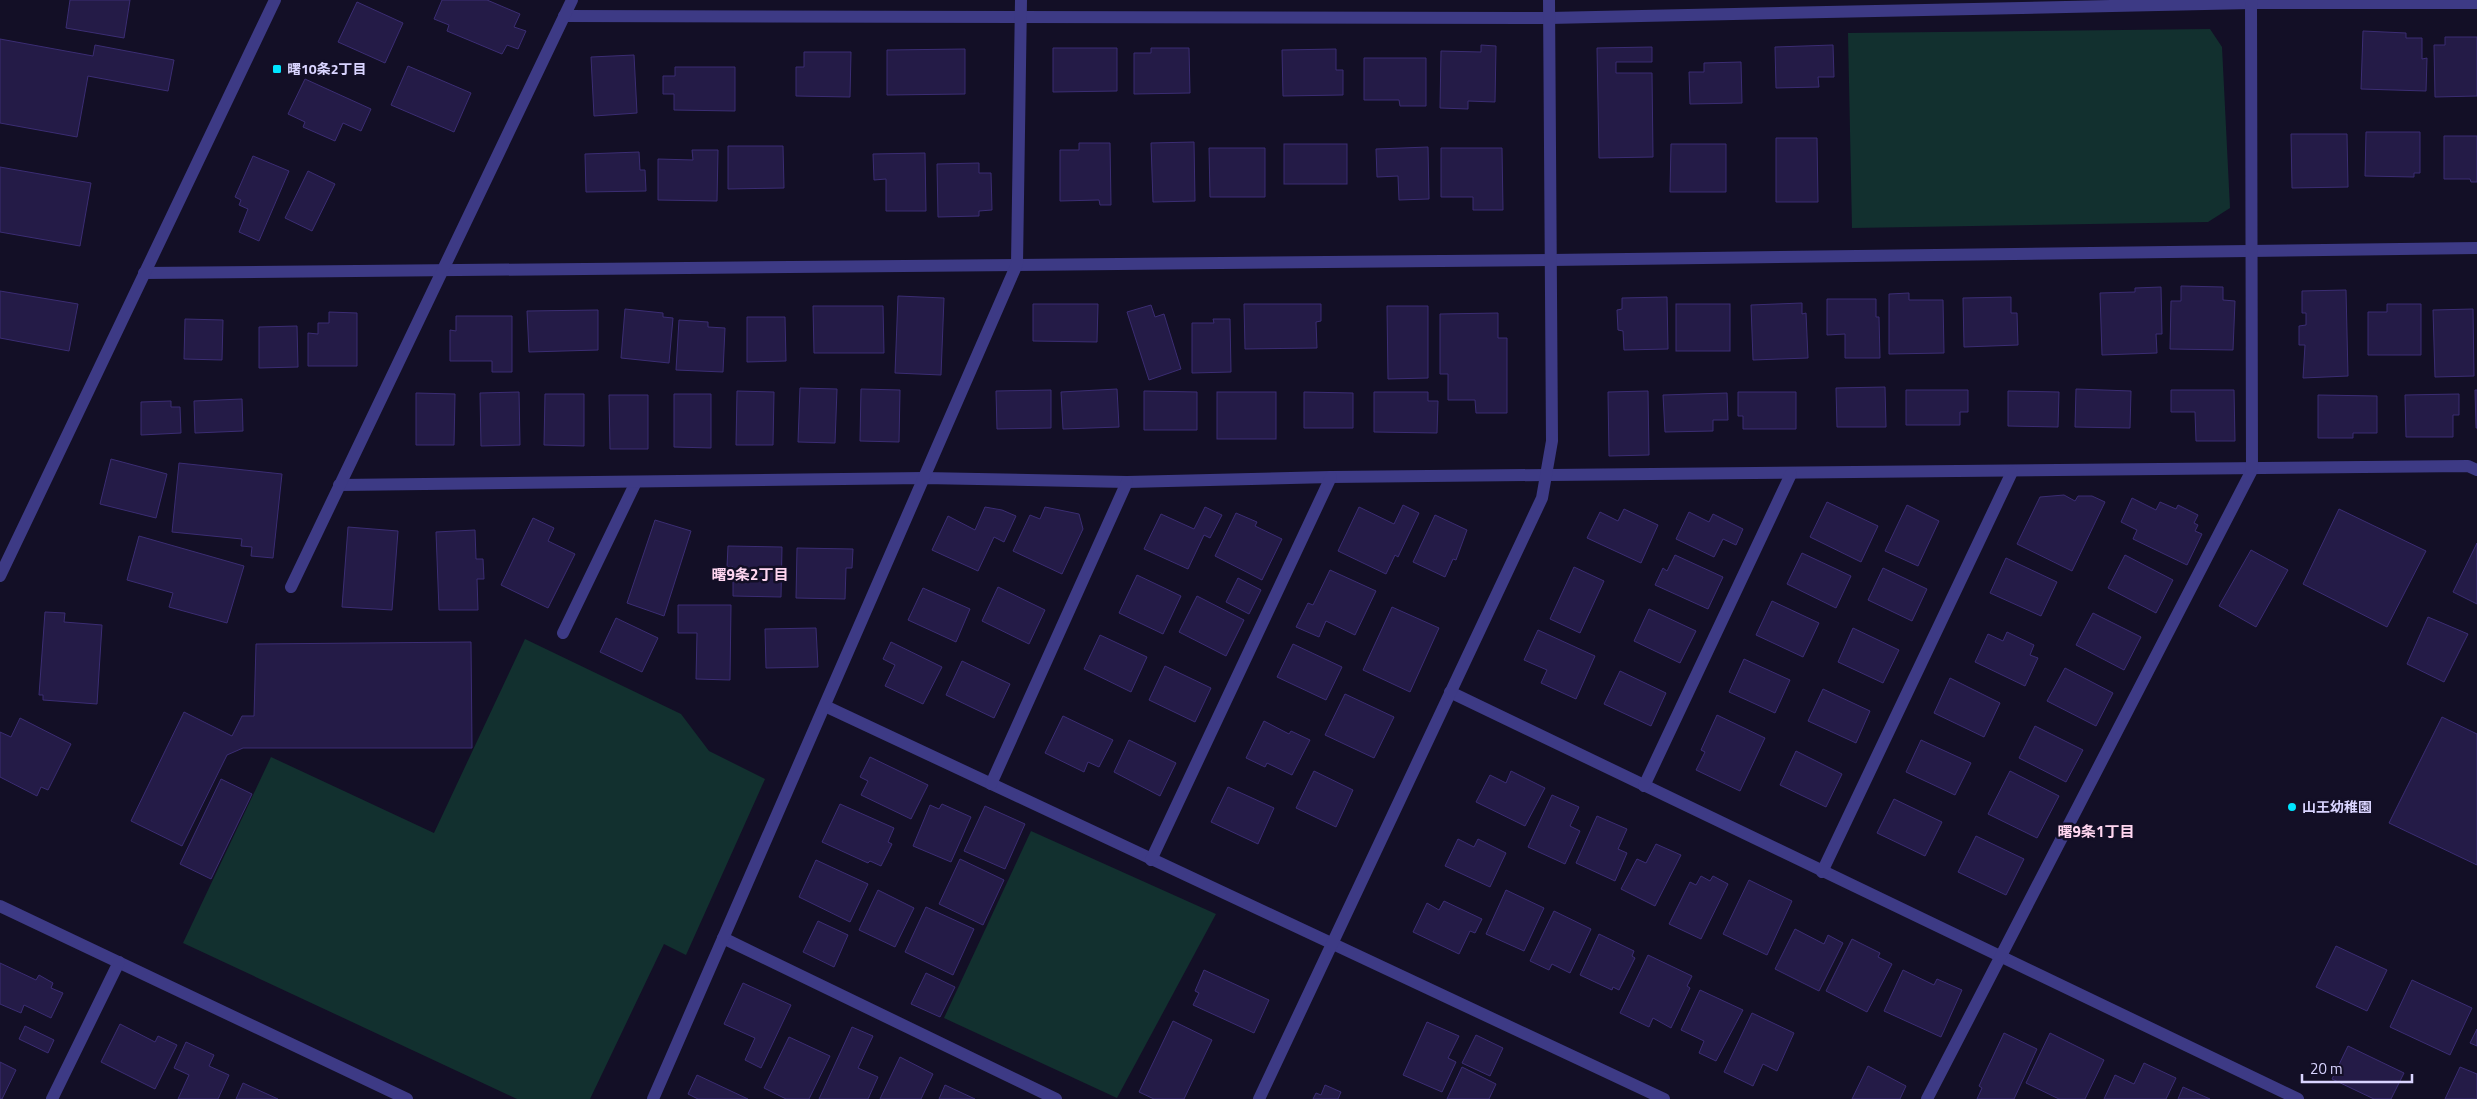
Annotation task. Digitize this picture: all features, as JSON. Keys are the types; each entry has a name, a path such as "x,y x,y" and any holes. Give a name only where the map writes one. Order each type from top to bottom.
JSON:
{"street":[{"path":"0,576 275,0"},
{"path":"291,587 572,0"},
{"path":"653,1099 1017,264 1021,0"},
{"path":"1259,1099 1542,498 1552,441 1549,0"},
{"path":"564,16 1549,18 2251,2 2477,3"},
{"path":"1926,1099 2252,470 2251,2"},
{"path":"144,273 1551,260 2252,249 2477,248"},
{"path":"339,485 924,478 1127,482 1331,477 2252,470 2468,466 2477,470"},
{"path":"1822,872 2012,472"},
{"path":"1644,786 1791,474"},
{"path":"1151,860 1331,477"},
{"path":"563,633 636,482"},
{"path":"991,784 1127,482"},
{"path":"1450,692 2298,1099"},
{"path":"825,706 1664,1099"},
{"path":"0,906 407,1099"},
{"path":"723,938 1056,1099"},
{"path":"52,1099 119,962"}],"green space":[{"path":"2210,29 2222,47 2230,208 2208,222 1852,228 1848,33"},
{"path":"525,639 681,714 709,751 765,779 686,955 664,944 590,1099 517,1099 183,943 271,757 434,833"},
{"path":"1031,831 1216,914 1117,1098 944,1018"}],"building":[{"path":"70,0 130,0 124,38 66,28"},
{"path":"442,0 487,0 520,14 514,27 526,31 518,49 507,45 502,54 447,31 449,25 434,19"},
{"path":"357,2 403,23 385,63 338,42"},
{"path":"2363,31 2406,33 2406,38 2422,38 2422,59 2427,58 2426,91 2361,89"},
{"path":"2445,37 2477,37 2477,96 2435,97 2434,45 2445,45"},
{"path":"0,39 93,56 95,45 174,60 168,91 88,76 77,137 0,123"},
{"path":"1481,45 1496,46 1495,102 1468,101 1468,109 1440,108 1441,51 1481,52"},
{"path":"1833,45 1834,77 1818,77 1819,87 1776,88 1775,47"},
{"path":"1652,47 1652,62 1616,62 1616,73 1652,73 1653,157 1599,158 1597,48"},
{"path":"1053,48 1117,48 1117,91 1053,92"},
{"path":"1151,48 1189,48 1190,93 1134,94 1134,53 1151,53"},
{"path":"965,49 965,94 887,95 887,50"},
{"path":"1336,49 1336,70 1343,70 1343,95 1283,96 1282,50"},
{"path":"804,52 851,52 850,97 796,96 796,67 804,67"},
{"path":"634,55 637,113 594,116 591,57"},
{"path":"1364,58 1426,58 1426,106 1400,106 1399,100 1364,100"},
{"path":"1741,62 1742,103 1690,104 1689,72 1704,72 1704,63"},
{"path":"408,66 471,93 454,132 391,105"},
{"path":"675,67 735,67 735,111 674,110 674,94 663,94 663,76 675,76"},
{"path":"305,79 371,109 361,131 343,123 335,141 303,127 305,122 288,114"},
{"path":"2366,132 2420,132 2420,173 2414,173 2414,177 2365,176"},
{"path":"2291,134 2347,134 2348,187 2292,188"},
{"path":"2444,136 2477,136 2477,182 2471,182 2470,179 2444,179"},
{"path":"1776,138 1817,138 1818,202 1776,202"},
{"path":"1194,142 1195,201 1153,202 1151,143"},
{"path":"1079,143 1110,143 1111,205 1100,205 1099,200 1060,201 1060,150 1079,150"},
{"path":"1284,144 1347,144 1347,184 1284,184"},
{"path":"1671,144 1726,144 1726,192 1670,192"},
{"path":"728,146 783,146 784,188 728,189"},
{"path":"1428,147 1429,199 1399,200 1398,176 1377,177 1376,149"},
{"path":"1209,148 1265,148 1265,197 1210,197"},
{"path":"1441,148 1502,148 1503,210 1473,210 1473,197 1441,197"},
{"path":"692,150 718,150 717,201 658,200 658,159 693,160"},
{"path":"639,152 640,170 645,170 646,191 586,192 585,154"},
{"path":"925,153 926,211 886,211 886,179 874,180 873,154"},
{"path":"253,156 289,171 259,241 239,232 248,209 239,205 241,200 235,197"},
{"path":"979,163 979,173 991,173 992,210 979,211 979,216 938,217 937,164"},
{"path":"0,167 91,183 80,246 0,232"},
{"path":"308,171 335,184 312,231 285,218"},
{"path":"2181,286 2223,287 2223,300 2235,301 2233,350 2170,349 2171,301 2181,301"},
{"path":"2161,287 2162,334 2156,334 2157,353 2102,355 2100,293 2135,292 2135,288"},
{"path":"2346,290 2348,376 2303,378 2305,345 2299,345 2299,326 2306,325 2306,313 2302,313 2302,291"},
{"path":"0,291 78,304 69,351 0,338"},
{"path":"1909,293 1909,300 1943,300 1944,353 1889,354 1889,294"},
{"path":"898,296 944,298 941,375 895,373"},
{"path":"1667,297 1668,349 1624,350 1623,331 1618,330 1617,310 1622,309 1622,298"},
{"path":"2011,297 2011,313 2017,313 2018,345 1964,347 1963,298"},
{"path":"1827,299 1876,299 1876,317 1879,317 1880,358 1845,358 1845,334 1827,335"},
{"path":"1802,303 1802,314 1806,313 1808,358 1753,360 1751,305"},
{"path":"1033,304 1098,304 1097,342 1033,341"},
{"path":"1244,304 1321,304 1321,321 1316,322 1317,348 1245,349"},
{"path":"1676,304 1730,304 1730,351 1676,351"},
{"path":"2387,304 2421,304 2421,355 2368,355 2368,312 2387,312"},
{"path":"1151,305 1155,317 1164,314 1181,369 1149,380 1127,312"},
{"path":"813,306 883,306 884,353 814,353"},
{"path":"1387,306 1428,306 1428,378 1388,379"},
{"path":"625,309 663,313 663,317 673,318 669,363 621,358"},
{"path":"2473,309 2474,376 2435,377 2433,310"},
{"path":"598,310 598,350 529,352 527,311"},
{"path":"329,312 357,313 357,366 308,366 308,333 318,334 318,323 329,323"},
{"path":"1498,313 1498,338 1507,338 1507,413 1476,413 1475,400 1448,400 1448,374 1440,374 1440,314"},
{"path":"456,316 512,316 512,372 492,372 492,361 450,361 450,330 456,331"},
{"path":"747,317 785,317 786,361 747,362"},
{"path":"185,319 223,320 222,360 184,359"},
{"path":"1213,319 1230,319 1231,372 1192,373 1192,323 1214,323"},
{"path":"679,320 708,322 708,327 725,328 723,372 676,370"},
{"path":"297,326 298,367 259,368 259,327"},
{"path":"1885,387 1886,427 1837,427 1836,388"},
{"path":"800,388 837,389 835,443 798,442"},
{"path":"861,389 900,390 899,442 860,441"},
{"path":"1117,389 1119,427 1063,429 1061,392"},
{"path":"2076,389 2131,391 2130,428 2075,427"},
{"path":"1051,390 1051,428 997,429 996,391"},
{"path":"1906,390 1968,390 1968,412 1960,412 1960,425 1906,425"},
{"path":"2171,390 2234,390 2235,441 2196,441 2195,412 2171,412"},
{"path":"2475,390 2477,390 2477,428 2476,428"},
{"path":"737,391 774,392 773,445 736,445"},
{"path":"1144,391 1197,392 1197,430 1144,430"},
{"path":"1648,391 1649,455 1609,456 1608,392"},
{"path":"2008,391 2059,392 2058,427 2008,426"},
{"path":"519,392 520,445 481,446 480,393"},
{"path":"1217,392 1276,392 1276,439 1217,439"},
{"path":"1304,392 1353,393 1353,428 1304,428"},
{"path":"1374,392 1428,392 1428,401 1438,401 1437,433 1374,432"},
{"path":"1738,392 1796,392 1796,429 1743,429 1743,416 1738,416"},
{"path":"416,393 455,394 454,445 416,445"},
{"path":"1727,393 1728,420 1713,420 1713,431 1665,432 1663,395"},
{"path":"545,394 584,394 584,446 544,445"},
{"path":"674,394 711,394 711,448 674,447"},
{"path":"2459,394 2459,415 2453,415 2453,437 2406,437 2405,395"},
{"path":"609,395 648,395 648,449 610,449"},
{"path":"2318,395 2377,396 2377,433 2353,433 2353,438 2318,438"},
{"path":"242,399 243,431 195,433 194,401"},
{"path":"171,401 171,407 180,407 181,433 141,435 141,402"},
{"path":"111,459 167,474 156,518 100,504"},
{"path":"179,463 282,474 273,558 251,556 252,547 241,546 242,539 172,532"},
{"path":"2064,495 2075,501 2078,496 2092,496 2105,502 2072,571 2017,544 2040,497"},
{"path":"2132,498 2156,510 2160,502 2176,509 2178,505 2198,515 2194,523 2198,525 2195,531 2202,534 2187,565 2133,539 2137,530 2121,522"},
{"path":"1827,502 1878,526 1861,562 1810,537"},
{"path":"1403,505 1419,513 1398,557 1395,555 1386,574 1338,551 1359,507 1394,524"},
{"path":"1907,505 1939,521 1918,566 1885,551"},
{"path":"985,507 1002,510 1016,516 1004,542 994,537 978,571 932,550 948,516 975,530"},
{"path":"1045,507 1079,514 1083,529 1062,574 1013,551 1030,515 1040,519"},
{"path":"1205,507 1222,515 1210,538 1204,535 1188,569 1144,549 1161,514 1194,529"},
{"path":"1624,509 1658,525 1641,563 1587,538 1600,512 1618,521"},
{"path":"2339,509 2426,551 2387,627 2303,584"},
{"path":"1689,512 1709,522 1713,514 1743,529 1736,545 1723,539 1714,557 1676,539"},
{"path":"1236,513 1257,522 1255,526 1282,539 1262,580 1215,556"},
{"path":"1435,515 1467,530 1456,560 1453,559 1445,577 1413,562"},
{"path":"533,518 554,528 548,541 575,554 548,608 501,585"},
{"path":"655,520 691,531 664,616 627,603"},
{"path":"348,527 398,531 392,610 342,607"},
{"path":"475,530 476,559 483,559 484,579 477,579 478,610 439,610 436,532"},
{"path":"139,536 244,566 227,623 169,607 173,593 127,580"},
{"path":"2477,543 2477,604 2453,592"},
{"path":"728,546 782,547 781,597 733,596 733,567 727,567"},
{"path":"797,548 853,549 852,568 846,568 845,599 796,598"},
{"path":"2251,550 2288,570 2256,627 2219,606"},
{"path":"1802,553 1851,576 1836,608 1787,584"},
{"path":"1675,555 1723,577 1708,609 1655,585 1663,568 1667,571"},
{"path":"2125,555 2173,580 2156,613 2108,588"},
{"path":"2006,558 2057,582 2041,616 1990,593"},
{"path":"1574,567 1604,581 1580,633 1550,619"},
{"path":"1883,568 1927,589 1912,621 1868,600"},
{"path":"1330,570 1376,591 1355,635 1326,621 1319,637 1296,627 1308,603 1313,605"},
{"path":"1137,575 1181,596 1163,634 1119,613"},
{"path":"1238,578 1261,590 1249,614 1226,602"},
{"path":"998,587 1045,610 1029,644 982,621"},
{"path":"923,588 970,609 956,642 908,620"},
{"path":"1197,596 1244,620 1226,656 1179,632"},
{"path":"1772,601 1819,623 1803,657 1756,635"},
{"path":"678,605 731,605 730,680 696,679 697,633 678,633"},
{"path":"1392,607 1439,628 1410,692 1363,670"},
{"path":"1649,609 1696,631 1680,663 1634,641"},
{"path":"45,612 65,613 64,622 102,625 97,704 43,700 43,695 39,695"},
{"path":"2093,613 2141,637 2124,670 2076,645"},
{"path":"2428,617 2468,634 2444,682 2407,664"},
{"path":"616,618 658,638 642,672 600,652"},
{"path":"816,628 818,667 766,668 765,629"},
{"path":"1853,628 1899,650 1883,683 1838,662"},
{"path":"1538,630 1595,656 1576,699 1541,683 1547,670 1524,660"},
{"path":"2007,632 2034,645 2030,655 2038,658 2025,686 1975,662 1988,634 2003,641"},
{"path":"1100,635 1147,657 1131,692 1084,669"},
{"path":"471,642 472,748 243,748 227,755 182,846 131,821 184,712 232,736 242,716 254,716 256,644"},
{"path":"891,642 942,667 923,704 885,686 895,665 883,659"},
{"path":"1293,644 1342,667 1326,700 1277,677"},
{"path":"1744,659 1790,680 1775,713 1729,692"},
{"path":"962,661 1010,684 994,718 946,695"},
{"path":"1165,666 1211,688 1195,722 1149,700"},
{"path":"2065,668 2113,693 2096,726 2047,701"},
{"path":"1620,671 1666,693 1651,726 1604,704"},
{"path":"1950,678 2000,703 1984,737 1934,713"},
{"path":"1823,689 1870,711 1856,743 1808,721"},
{"path":"1345,694 1394,717 1374,758 1325,735"},
{"path":"1717,715 1765,738 1740,791 1696,770 1705,752 1701,750"},
{"path":"1063,716 1113,740 1099,767 1088,762 1084,772 1045,753"},
{"path":"2442,717 2477,734 2477,865 2389,823"},
{"path":"20,718 71,744 48,790 41,787 37,796 0,777 0,732 11,737"},
{"path":"1264,721 1289,734 1291,731 1310,740 1292,775 1267,763 1265,767 1246,758"},
{"path":"2035,726 2083,750 2066,782 2019,758"},
{"path":"1129,740 1176,763 1160,796 1114,772"},
{"path":"1921,740 1971,763 1955,795 1906,772"},
{"path":"1796,751 1842,774 1826,807 1780,785"},
{"path":"870,757 928,785 911,819 861,795 868,781 860,777"},
{"path":"1314,771 1353,790 1336,827 1296,808"},
{"path":"1511,771 1545,788 1525,826 1476,802 1490,775 1506,783"},
{"path":"2010,771 2059,796 2037,838 1988,814"},
{"path":"221,779 252,794 211,879 180,864"},
{"path":"1228,787 1274,808 1258,844 1211,822"},
{"path":"1552,795 1579,807 1570,826 1580,831 1565,864 1528,847"},
{"path":"1894,799 1942,822 1925,856 1877,833"},
{"path":"840,804 894,828 888,842 892,844 881,866 870,861 868,863 822,842"},
{"path":"942,804 971,817 951,862 913,846 930,805 939,809"},
{"path":"985,806 1025,824 1005,869 964,851"},
{"path":"1597,816 1627,829 1618,849 1627,853 1615,881 1576,863"},
{"path":"1976,836 2024,859 2006,895 1958,872"},
{"path":"1458,839 1474,847 1478,839 1506,853 1490,887 1445,866"},
{"path":"1656,844 1681,855 1655,906 1621,889 1637,859 1646,863"},
{"path":"960,859 1004,880 983,925 939,904"},
{"path":"816,860 868,884 850,922 799,897"},
{"path":"1701,876 1710,881 1713,876 1728,884 1701,939 1669,924 1690,882 1696,885"},
{"path":"1749,880 1792,901 1767,955 1723,934"},
{"path":"878,890 914,908 895,947 859,930"},
{"path":"1506,890 1544,908 1524,951 1486,934"},
{"path":"1444,901 1482,919 1475,933 1470,931 1459,954 1413,932 1427,903 1439,910"},
{"path":"926,907 974,929 953,975 905,952"},
{"path":"1554,911 1591,929 1570,973 1552,964 1549,970 1530,961"},
{"path":"818,921 848,935 834,967 803,952"},
{"path":"1795,929 1824,944 1828,935 1843,943 1819,991 1775,969"},
{"path":"1599,934 1634,951 1632,956 1635,958 1619,990 1613,987 1612,990 1580,975"},
{"path":"1852,939 1880,953 1878,957 1892,964 1867,1012 1826,991"},
{"path":"2336,946 2387,970 2367,1011 2316,987"},
{"path":"1648,955 1692,976 1687,986 1690,988 1671,1028 1653,1018 1649,1027 1620,1013"},
{"path":"0,963 36,980 39,975 53,983 51,988 63,993 51,1018 24,1005 21,1013 0,1004"},
{"path":"1204,970 1269,1000 1254,1033 1193,1005 1199,993 1195,991"},
{"path":"1903,970 1934,985 1937,979 1962,990 1941,1037 1884,1011"},
{"path":"926,973 955,987 940,1017 911,1004"},
{"path":"2412,980 2472,1008 2450,1055 2390,1027"},
{"path":"743,983 791,1005 761,1068 745,1060 755,1038 724,1024"},
{"path":"1700,990 1743,1010 1716,1061 1699,1053 1704,1041 1681,1030"},
{"path":"1752,1013 1794,1033 1777,1071 1763,1064 1753,1086 1724,1072"},
{"path":"1173,1021 1212,1040 1184,1099 1154,1099 1139,1092"},
{"path":"1427,1022 1459,1036 1448,1058 1456,1062 1442,1092 1403,1075"},
{"path":"120,1024 155,1042 158,1036 177,1045 155,1089 101,1062"},
{"path":"25,1026 54,1040 48,1053 19,1039"},
{"path":"852,1027 873,1036 858,1068 878,1077 868,1099 819,1099"},
{"path":"2477,1029 2477,1046 2470,1043"},
{"path":"2004,1033 2037,1049 2014,1099 1977,1099 1982,1088 1979,1086"},
{"path":"2050,1033 2104,1060 2085,1099 2059,1099 2026,1083"},
{"path":"1476,1035 1503,1048 1490,1076 1462,1063"},
{"path":"789,1037 830,1056 809,1099 786,1099 764,1088"},
{"path":"186,1042 214,1055 209,1066 229,1075 218,1099 178,1099 189,1075 174,1068"},
{"path":"2348,1046 2404,1073 2391,1099 2374,1099 2332,1079"},
{"path":"900,1057 933,1074 921,1099 880,1099"},
{"path":"0,1062 16,1070 2,1099 0,1099"},
{"path":"2144,1063 2176,1078 2166,1099 2104,1099 2115,1075 2134,1084"},
{"path":"1868,1066 1906,1086 1900,1099 1852,1099"},
{"path":"1462,1067 1496,1084 1489,1099 1447,1099"},
{"path":"2460,1067 2477,1074 2477,1099 2445,1099"},
{"path":"697,1075 748,1099 698,1099 688,1094"},
{"path":"243,1083 278,1099 236,1099"},
{"path":"945,1085 975,1099 939,1099"},
{"path":"1325,1085 1341,1092 1338,1099 1313,1099 1316,1093 1321,1095"},
{"path":"2183,1087 2210,1099 2178,1099"}],"place":[{"name":"曙10条2丁目","path":"277,69"},
{"name":"山王幼稚園","path":"2292,807"}],"district":[{"name":"曙9条2丁目","path":"750,575"},
{"name":"曙9条1丁目","path":"2096,832"}]}
